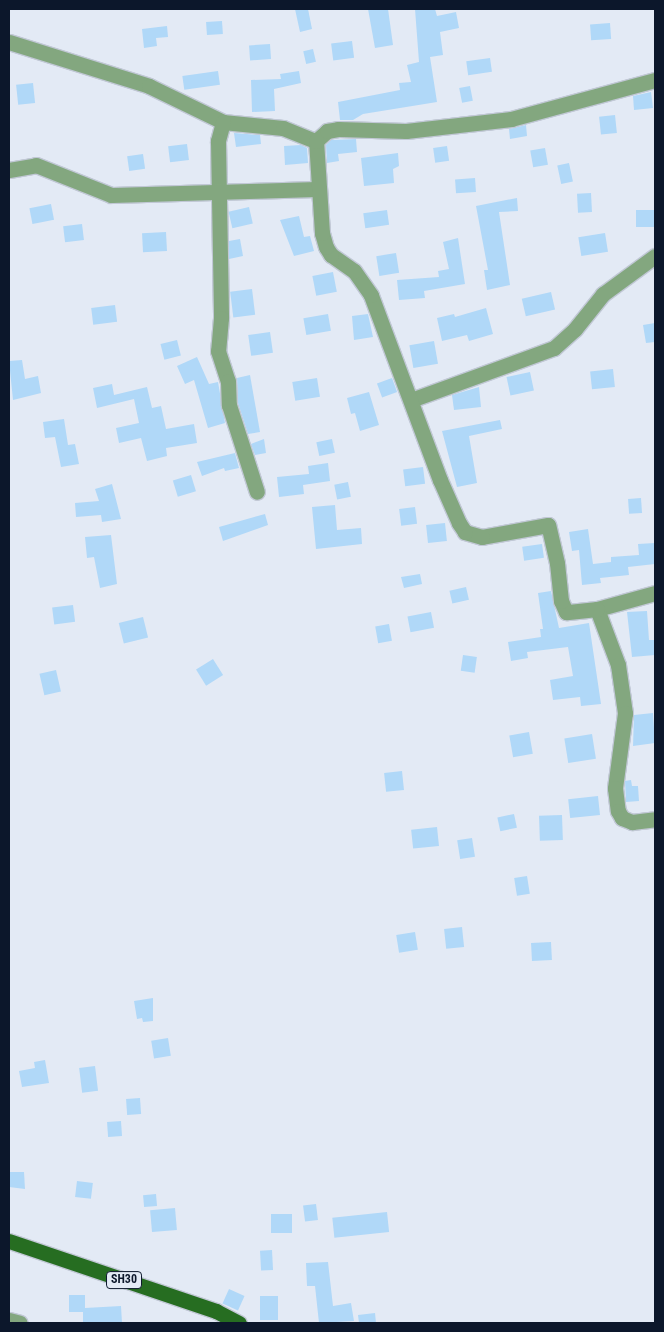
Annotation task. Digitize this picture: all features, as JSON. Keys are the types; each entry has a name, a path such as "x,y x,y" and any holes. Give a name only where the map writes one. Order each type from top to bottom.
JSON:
{"main road":[{"name":"SH30","path":"9,1241 216,1311 239,1323"}],"street":[{"path":"9,42 149,86 223,122 283,128 316,141"},
{"path":"316,141 328,131 338,129 406,131 511,119 655,80"},
{"path":"223,122 218,142 221,318 218,351 228,381 229,405 258,492"},
{"path":"316,141 318,189 326,247 331,255 354,271 371,295 447,498 465,532 493,536 548,525 557,562 561,601 566,612 597,609 655,592"},
{"path":"9,170 36,165 111,195 318,189"},
{"path":"411,400 554,348 575,330 604,294 655,256"},
{"path":"597,609 618,665 625,713 616,788 618,811 622,818 632,822 655,819"},
{"path":"9,1320 20,1323"}],"building":[{"path":"295,9 308,9 312,29 300,32"},
{"path":"368,9 388,9 393,45 375,48"},
{"path":"415,9 435,9 437,16 456,12 459,28 440,32 443,55 430,57 437,102 363,114 353,120 340,120 338,102 400,90 399,83 411,82 407,65 419,62"},
{"path":"222,21 223,34 207,35 206,22"},
{"path":"610,23 611,39 591,40 590,24"},
{"path":"167,26 168,37 156,38 157,46 144,48 142,29"},
{"path":"352,41 354,58 333,60 331,44"},
{"path":"270,44 271,59 250,60 249,45"},
{"path":"313,49 316,62 306,64 303,51"},
{"path":"490,58 492,72 468,75 466,61"},
{"path":"218,71 220,85 184,90 182,76"},
{"path":"299,71 301,83 274,89 275,111 252,112 251,80 281,79 280,74"},
{"path":"33,83 35,103 18,105 16,85"},
{"path":"470,86 473,101 462,103 459,88"},
{"path":"651,92 653,108 634,110 633,96"},
{"path":"615,115 617,133 601,135 599,117"},
{"path":"526,125 527,136 510,139 509,129"},
{"path":"234,133 260,135 261,144 236,147"},
{"path":"356,139 357,152 338,154 339,161 327,163 326,145 331,140"},
{"path":"187,144 189,160 170,162 168,146"},
{"path":"301,145 307,148 308,163 285,165 284,146"},
{"path":"447,146 449,161 435,163 433,148"},
{"path":"545,148 548,165 533,167 530,151"},
{"path":"398,153 399,166 393,169 394,183 364,186 361,158"},
{"path":"143,154 145,169 129,171 127,156"},
{"path":"569,163 573,182 561,184 557,165"},
{"path":"475,178 476,192 456,193 455,179"},
{"path":"591,193 592,212 578,213 577,194"},
{"path":"517,198 518,211 499,212 510,285 487,290 484,270 488,270 476,206"},
{"path":"51,204 54,220 32,224 29,208"},
{"path":"249,207 253,224 232,228 229,212"},
{"path":"387,210 389,225 365,228 363,213"},
{"path":"636,210 655,210 655,227 636,227"},
{"path":"299,216 304,237 310,236 314,251 294,256 280,220"},
{"path":"82,224 84,240 65,242 63,226"},
{"path":"166,232 167,251 143,252 142,233"},
{"path":"605,233 608,252 581,256 578,237"},
{"path":"458,238 465,284 424,291 425,298 399,300 397,280 439,277 438,271 449,269 443,242"},
{"path":"240,239 243,256 229,259 229,241"},
{"path":"396,253 399,273 379,276 376,256"},
{"path":"333,272 337,292 316,296 312,276"},
{"path":"252,289 255,315 233,317 230,292"},
{"path":"551,292 555,310 526,316 522,299"},
{"path":"115,305 117,322 93,325 91,308"},
{"path":"486,308 493,334 469,341 467,335 442,341 437,318 454,314 455,317"},
{"path":"328,314 331,331 306,335 303,318"},
{"path":"368,314 373,337 354,340 352,316"},
{"path":"655,323 655,342 646,343 643,325"},
{"path":"270,332 273,353 251,356 248,335"},
{"path":"177,340 181,356 164,360 161,344"},
{"path":"434,341 438,364 413,368 409,345"},
{"path":"197,357 209,384 218,382 225,423 208,428 194,380 185,384 177,366"},
{"path":"22,360 25,379 38,376 41,393 13,400 9,361"},
{"path":"613,369 615,387 592,389 590,371"},
{"path":"530,372 534,391 510,396 507,377"},
{"path":"250,375 260,432 248,434 238,403 237,378"},
{"path":"317,378 320,397 295,401 292,382"},
{"path":"392,378 397,392 382,398 377,383"},
{"path":"112,384 114,395 147,387 152,408 161,406 166,429 194,424 197,443 166,448 167,456 147,461 141,438 119,443 116,428 139,423 134,399 97,408 93,388"},
{"path":"479,387 481,407 454,410 452,395"},
{"path":"369,392 379,425 360,431 355,413 351,414 347,398"},
{"path":"64,419 68,445 75,444 79,464 61,467 55,437 45,438 43,422"},
{"path":"500,420 502,429 469,436 477,483 457,487 442,431"},
{"path":"264,439 266,453 255,455 251,444"},
{"path":"332,439 335,453 319,456 316,442"},
{"path":"235,453 239,468 225,471 224,468 202,476 197,462"},
{"path":"328,463 330,481 303,485 304,494 279,497 277,477 309,474 308,466"},
{"path":"423,467 425,484 405,486 403,469"},
{"path":"191,475 196,491 178,497 173,481"},
{"path":"348,482 351,497 337,499 334,485"},
{"path":"112,484 121,519 102,522 101,515 76,517 75,503 99,501 95,489"},
{"path":"641,498 642,513 629,514 628,499"},
{"path":"335,505 337,530 361,528 362,544 316,549 312,507"},
{"path":"415,507 417,524 401,526 399,509"},
{"path":"265,514 268,525 223,541 219,527"},
{"path":"445,523 447,541 428,543 426,525"},
{"path":"588,529 593,564 611,562 611,557 639,555 638,544 655,543 655,564 628,567 629,575 600,578 601,583 582,585 579,550 572,551 569,532"},
{"path":"111,535 117,584 100,588 94,557 87,558 85,537"},
{"path":"542,544 544,558 524,561 522,547"},
{"path":"420,574 422,584 404,588 401,577"},
{"path":"466,587 469,600 452,603 449,591"},
{"path":"551,591 559,628 589,623 601,704 581,706 580,697 553,700 550,680 573,676 568,647 527,652 528,658 511,661 508,642 541,637 540,629 543,629 538,593"},
{"path":"73,605 75,622 54,624 52,608"},
{"path":"647,611 649,640 655,640 655,655 632,657 627,612"},
{"path":"431,612 434,628 410,632 407,617"},
{"path":"143,617 148,637 124,643 119,623"},
{"path":"389,624 392,641 378,643 375,626"},
{"path":"463,655 477,657 475,673 461,671"},
{"path":"213,659 223,675 206,686 196,670"},
{"path":"56,670 61,691 44,695 39,674"},
{"path":"653,713 655,743 633,746 634,715"},
{"path":"529,732 533,754 513,757 509,735"},
{"path":"592,734 596,759 568,763 564,738"},
{"path":"402,771 404,790 386,792 384,773"},
{"path":"631,780 632,786 638,786 639,801 626,802 625,781"},
{"path":"598,796 600,815 570,818 568,799"},
{"path":"514,814 517,828 500,831 497,818"},
{"path":"562,815 563,840 540,841 539,816"},
{"path":"437,827 439,846 413,849 411,830"},
{"path":"472,838 475,857 460,859 457,840"},
{"path":"527,876 530,894 517,896 514,878"},
{"path":"462,927 464,947 446,949 444,929"},
{"path":"415,932 418,950 399,953 396,935"},
{"path":"551,942 552,960 532,961 531,943"},
{"path":"153,998 153,1021 143,1022 142,1018 137,1019 134,1001"},
{"path":"168,1038 171,1056 154,1058 151,1041"},
{"path":"45,1060 49,1083 22,1087 19,1071 35,1068 34,1062"},
{"path":"95,1066 98,1091 82,1093 79,1068"},
{"path":"140,1098 141,1114 127,1115 126,1099"},
{"path":"121,1121 122,1136 108,1137 107,1122"},
{"path":"9,1172 24,1172 25,1189 9,1187"},
{"path":"77,1181 93,1183 91,1199 75,1197"},
{"path":"156,1194 157,1206 144,1207 143,1195"},
{"path":"316,1204 318,1220 305,1221 303,1206"},
{"path":"175,1208 177,1230 152,1232 150,1210"},
{"path":"387,1212 389,1232 334,1238 332,1218"},
{"path":"271,1214 292,1214 292,1233 271,1233"},
{"path":"272,1250 273,1270 261,1271 260,1251"},
{"path":"328,1262 333,1306 351,1303 354,1321 319,1323 315,1286 307,1286 306,1263"},
{"path":"229,1289 245,1296 238,1311 222,1304"},
{"path":"69,1295 85,1295 85,1308 121,1306 122,1323 83,1323 83,1312 69,1312"},
{"path":"260,1296 278,1296 278,1320 260,1320"},
{"path":"375,1313 376,1323 359,1323 358,1315"}]}
